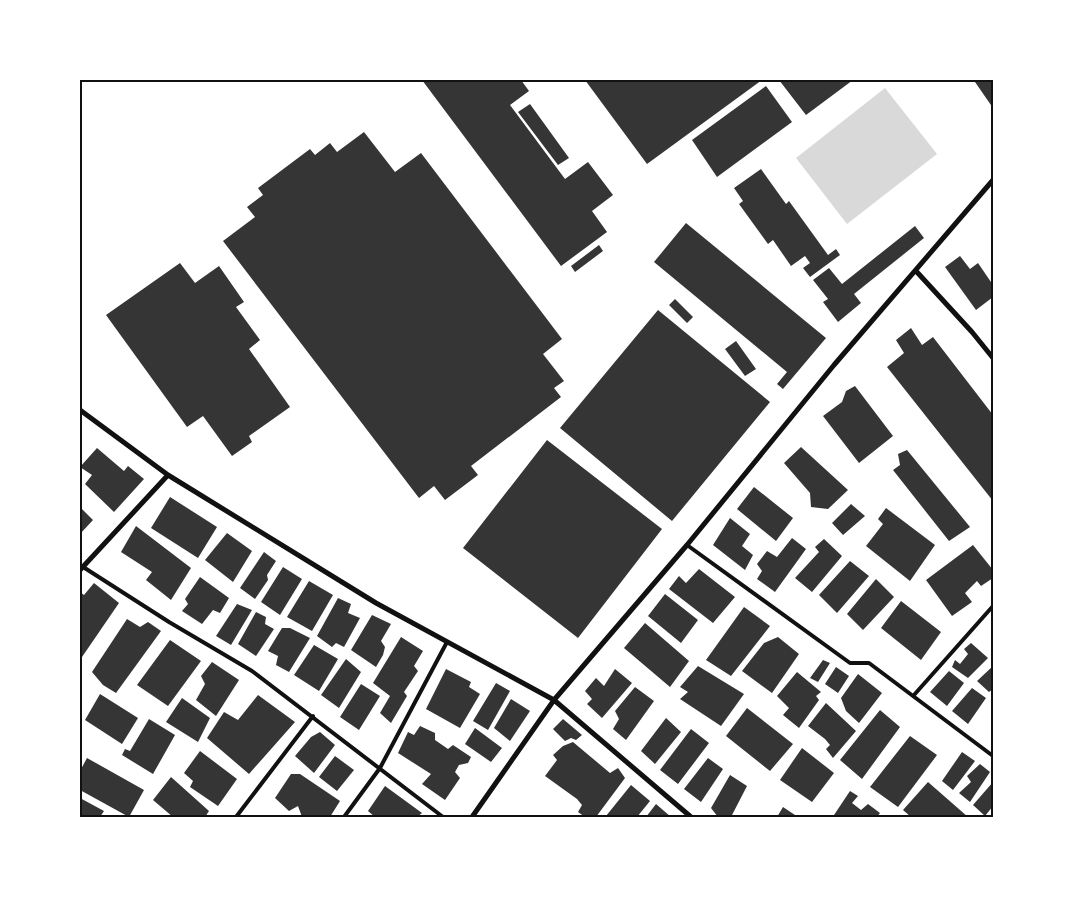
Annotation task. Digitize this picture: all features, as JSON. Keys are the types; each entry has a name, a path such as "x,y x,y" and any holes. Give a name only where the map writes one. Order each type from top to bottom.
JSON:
{"street":[{"path":"472,817 554,700 687,545 834,365 993,180"},
{"path":"916,271 972,332 993,358"},
{"path":"80,410 168,475 376,604 554,700 691,817"},
{"path":"81,567 168,475"}],"lane":[{"path":"687,545 850,663 869,663 993,756"},
{"path":"81,567 169,622 252,670 443,817"},
{"path":"914,695 993,606"},
{"path":"344,817 380,768 447,642"},
{"path":"236,817 313,716"}],"shaded area":[{"path":"885,88 937,154 847,224 796,158"}],"building":[{"path":"422,80 521,80 529,91 510,105 565,179 588,162 613,195 592,211 607,232 561,266"},
{"path":"585,80 762,80 647,164"},
{"path":"779,80 853,80 806,115"},
{"path":"978,80 993,80 993,108 975,82"},
{"path":"766,86 792,122 717,177 692,140"},
{"path":"530,104 569,158 558,165 518,112"},
{"path":"364,132 395,172 421,153 562,339 543,354 564,381 554,388 561,397 471,466 478,475 445,500 434,486 419,498 223,241 255,217 247,207 263,195 258,188 310,149 315,155 330,143 337,152"},
{"path":"761,169 786,204 789,201 828,255 836,249 840,255 810,277 803,268 810,263 805,256 791,266 773,240 768,244 739,204 743,201 734,188"},
{"path":"686,223 826,338 783,389 777,384 787,372 654,262"},
{"path":"915,226 924,238 854,294 861,303 838,322 823,302 828,299 813,280 829,268 842,284"},
{"path":"599,245 603,251 575,272 571,266"},
{"path":"960,256 970,269 978,263 993,285 993,297 976,310 945,267"},
{"path":"180,263 195,283 219,266 244,302 236,307 260,340 249,349 290,407 249,436 252,442 232,456 203,416 187,427 106,315"},
{"path":"675,299 693,317 687,323 669,305"},
{"path":"658,310 770,402 672,521 560,428"},
{"path":"911,328 922,345 933,337 993,415 993,501 887,367 904,353 896,340"},
{"path":"736,341 756,369 745,376 725,349"},
{"path":"855,386 893,436 859,463 823,416 842,402 846,391"},
{"path":"547,440 662,529 578,638 463,548"},
{"path":"801,447 848,490 828,509 811,507 810,493 784,463"},
{"path":"97,448 124,471 128,466 144,479 114,512 85,484 92,475 80,467"},
{"path":"907,450 970,527 949,541 893,470 900,465 898,454"},
{"path":"754,487 793,518 776,541 737,509"},
{"path":"170,497 217,527 198,558 151,528"},
{"path":"851,504 865,516 843,535 832,523"},
{"path":"80,507 93,520 80,534"},
{"path":"886,508 935,545 910,581 866,546 883,524 878,519"},
{"path":"730,518 750,534 742,546 753,555 745,570 713,545"},
{"path":"136,526 191,568 171,600 146,580 152,572 121,552"},
{"path":"227,533 252,551 233,582 205,560"},
{"path":"792,538 806,549 775,592 757,579 762,571 757,564 767,551 777,557"},
{"path":"824,539 842,556 812,592 795,578 819,552 815,547"},
{"path":"973,545 993,570 993,578 981,586 977,581 965,593 972,602 952,616 926,580"},
{"path":"264,552 276,561 267,575 268,580 255,599 240,588"},
{"path":"850,561 869,576 837,613 819,595"},
{"path":"283,567 302,579 280,615 261,602"},
{"path":"699,569 735,597 713,623 669,589 679,576 686,583"},
{"path":"200,577 229,598 220,613 213,610 202,624 182,611 188,604 185,599"},
{"path":"876,579 894,597 863,630 847,614"},
{"path":"309,581 333,595 312,631 287,617"},
{"path":"94,583 119,603 82,657 80,656 80,592 84,595"},
{"path":"665,594 698,620 681,643 648,616"},
{"path":"338,598 351,604 348,613 360,618 344,647 336,643 332,647 317,636"},
{"path":"901,601 941,632 921,660 881,628"},
{"path":"237,604 252,610 231,645 216,636"},
{"path":"744,607 770,626 731,676 706,660"},
{"path":"256,612 266,617 265,624 274,629 256,656 238,644"},
{"path":"372,615 391,624 381,641 385,647 376,667 351,650"},
{"path":"127,619 140,627 148,622 161,631 116,693 103,685 92,672"},
{"path":"645,623 689,661 670,687 624,648"},
{"path":"282,628 290,628 310,638 289,672 276,665 278,656 268,651"},
{"path":"401,637 423,651 414,666 418,671 404,692 407,696 391,723 380,713 390,696 373,683"},
{"path":"778,637 799,654 772,693 742,671 764,643"},
{"path":"170,640 201,661 168,706 137,685"},
{"path":"971,643 988,658 968,678 952,667 955,660 960,664 968,654 964,649"},
{"path":"314,645 338,659 319,691 294,675"},
{"path":"346,659 361,672 339,708 321,695"},
{"path":"823,660 830,663 818,682 810,678"},
{"path":"212,662 239,680 216,716 196,700 205,684 201,676"},
{"path":"698,666 744,694 721,726 680,699 688,692 680,687"},
{"path":"993,666 993,689 989,692 977,681"},
{"path":"836,667 849,676 838,693 825,684"},
{"path":"446,669 471,682 469,687 480,694 460,728 426,709"},
{"path":"615,669 632,683 602,718 587,704 592,699 585,691 596,678 604,686"},
{"path":"949,671 964,683 947,706 930,692"},
{"path":"797,672 821,692 816,696 819,700 799,728 783,715 789,708 777,696"},
{"path":"858,674 882,693 859,723 846,711 841,698"},
{"path":"496,683 510,691 488,730 473,721"},
{"path":"361,684 380,696 359,730 340,717"},
{"path":"635,687 654,701 626,740 613,729 619,719 615,711"},
{"path":"972,688 986,698 968,724 952,711"},
{"path":"100,694 138,718 122,744 85,720"},
{"path":"258,695 295,722 249,774 207,738 224,712 238,720"},
{"path":"182,698 210,718 198,742 166,722"},
{"path":"511,699 530,711 510,741 494,728"},
{"path":"826,703 856,731 833,758 826,749 830,745 808,726"},
{"path":"747,708 793,744 770,771 726,736"},
{"path":"880,710 900,727 862,779 840,760"},
{"path":"666,718 681,732 655,764 641,751"},
{"path":"149,719 175,735 153,774 122,755 125,749 130,751"},
{"path":"563,719 582,735 576,740 571,738 565,741 553,729"},
{"path":"420,726 435,733 435,740 448,749 453,745 471,757 468,763 459,765 455,772 460,778 445,800 422,784 431,774 398,753 408,732 414,735"},
{"path":"475,728 502,748 491,762 465,744"},
{"path":"691,729 709,743 678,784 660,770"},
{"path":"320,732 335,745 314,773 295,756 311,737"},
{"path":"910,736 937,755 898,807 870,787"},
{"path":"573,742 610,773 618,768 625,778 596,817 585,817 578,812 582,805 577,799 545,776 557,760 553,755 563,746"},
{"path":"802,748 834,773 812,802 780,780"},
{"path":"200,751 237,779 218,806 190,787 193,781 184,773"},
{"path":"962,752 975,761 953,790 942,781"},
{"path":"335,756 354,770 337,791 319,777"},
{"path":"87,758 144,790 129,817 80,790 80,771"},
{"path":"708,758 723,769 701,802 684,789"},
{"path":"980,764 990,772 970,802 959,793 971,782 967,776"},
{"path":"291,774 300,774 340,801 330,817 302,817 298,806 289,811 275,798"},
{"path":"730,775 747,786 731,817 718,817 711,808"},
{"path":"171,777 209,811 205,817 173,817 153,800"},
{"path":"928,782 968,817 911,817 903,810"},
{"path":"993,782 993,806 985,816 973,805"},
{"path":"631,785 650,801 637,817 607,817 606,816"},
{"path":"385,786 422,813 417,817 409,815 404,817 375,817 368,811"},
{"path":"850,791 858,796 852,803 861,810 868,804 880,813 877,817 836,817 834,815"},
{"path":"80,798 104,811 100,817 80,817"},
{"path":"656,804 671,817 646,817"},
{"path":"783,807 798,817 777,817"}]}
